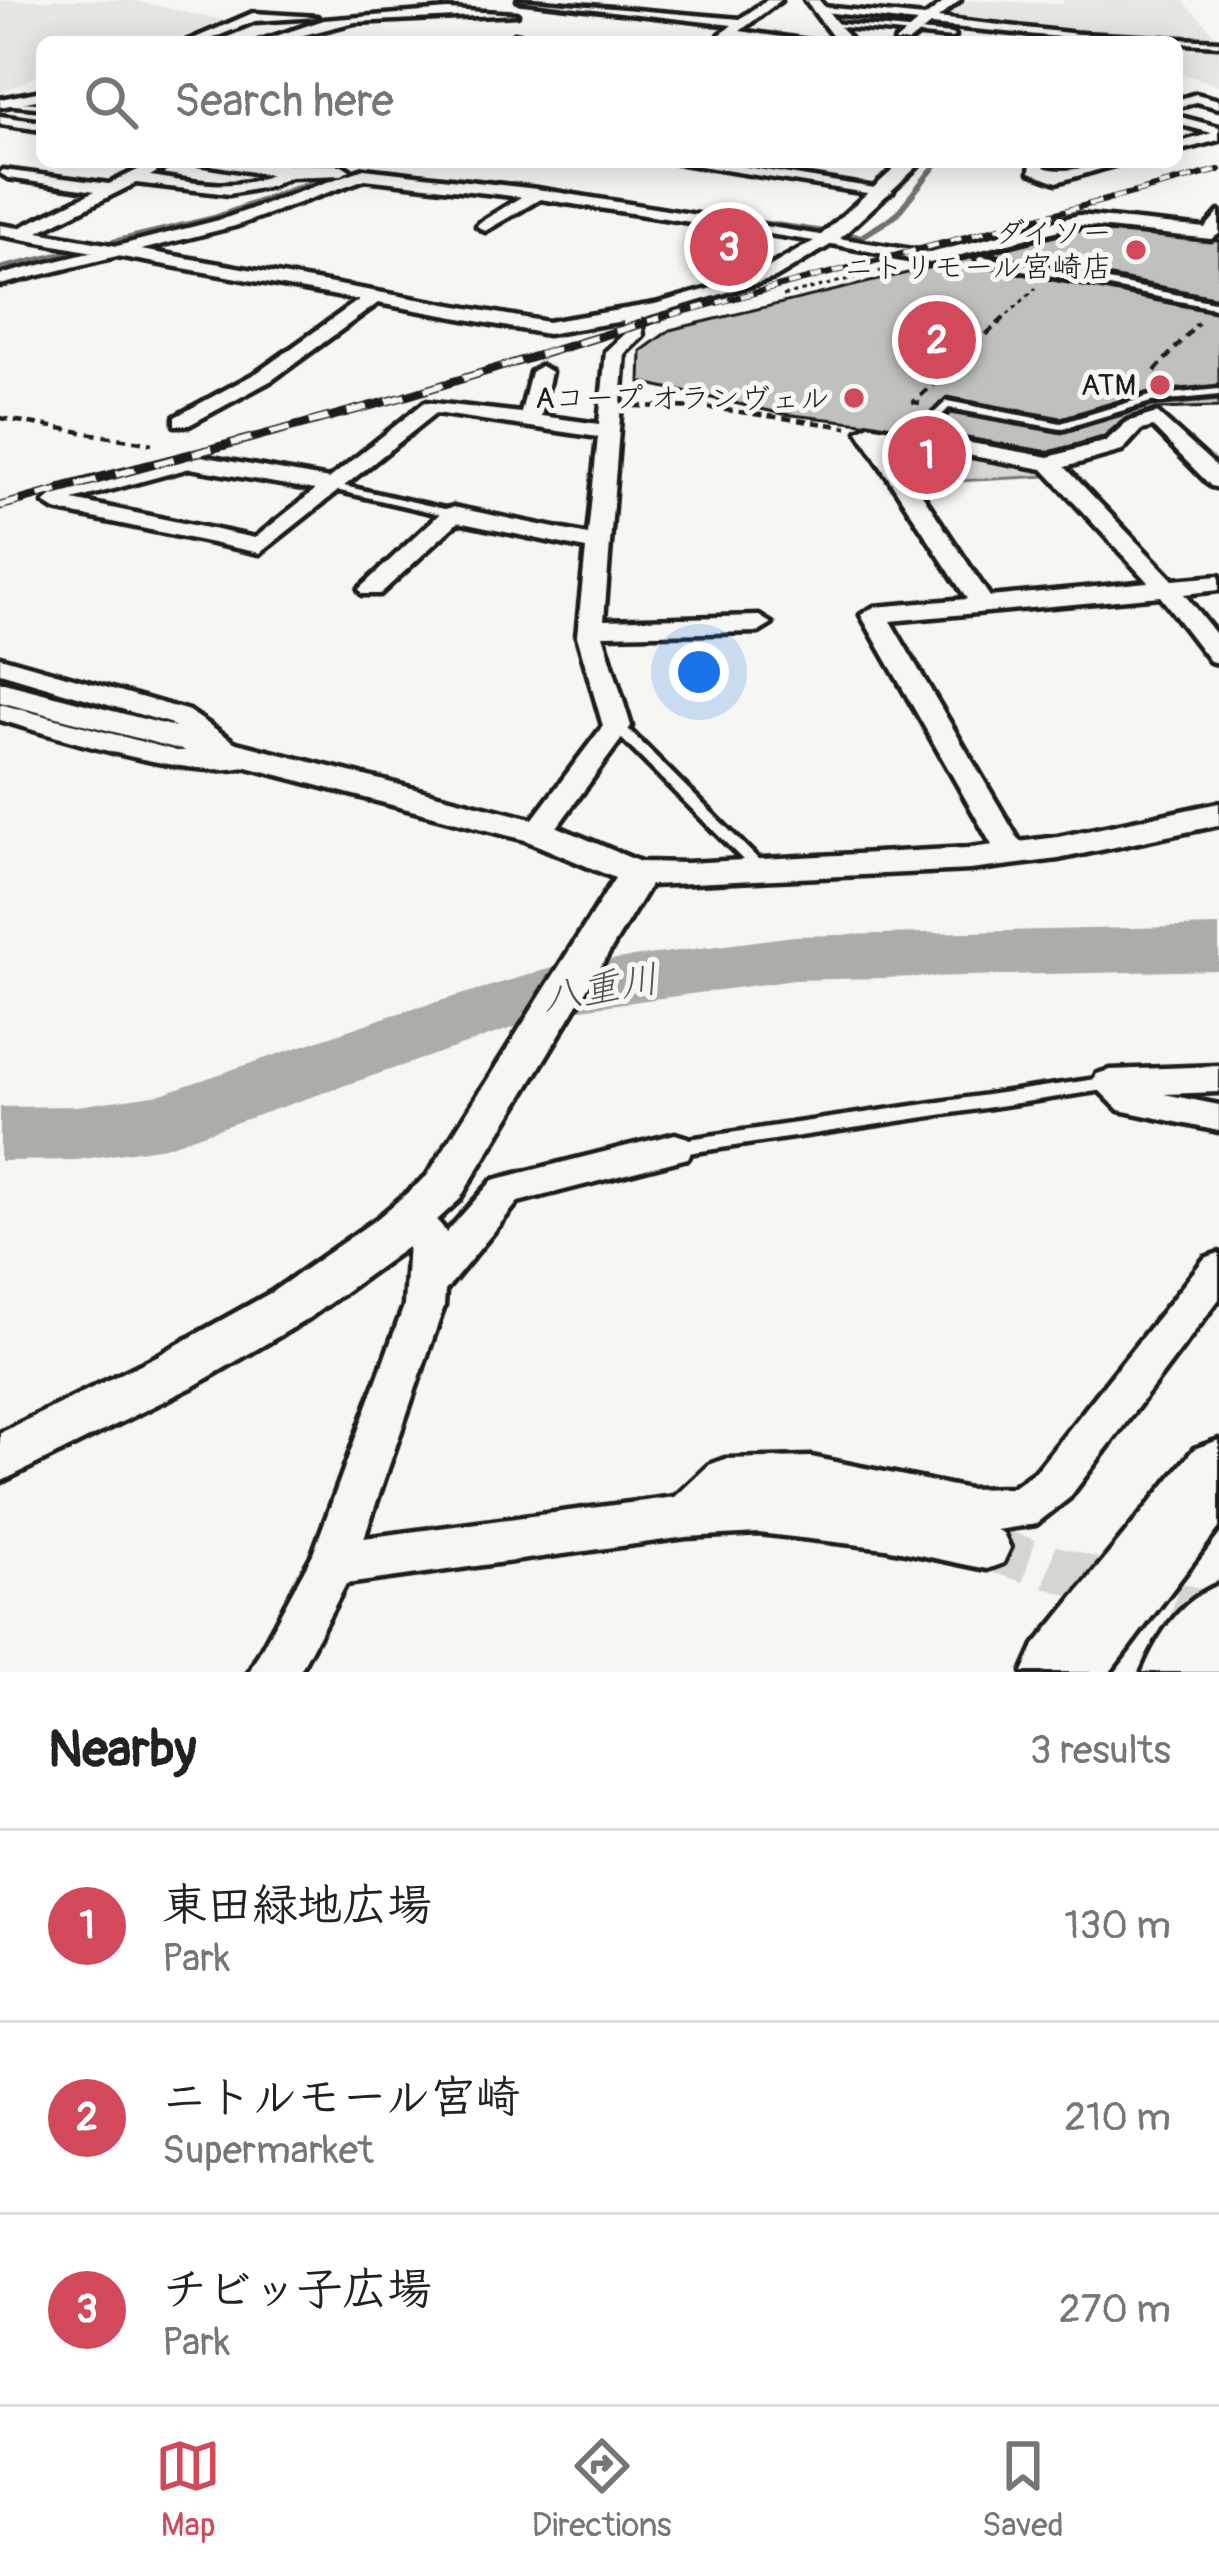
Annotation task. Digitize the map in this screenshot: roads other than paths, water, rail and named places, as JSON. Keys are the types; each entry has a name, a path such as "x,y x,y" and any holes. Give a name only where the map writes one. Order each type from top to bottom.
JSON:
{"highway":[{"path":"1062,1672 1219,1472"},
{"path":"1182,1672 1219,1622"}],"street":[{"path":"512,36 510,16 521,0 743,23"},
{"path":"927,2 951,2"},
{"path":"908,36 951,2"},
{"path":"725,36 770,3"},
{"path":"745,4 770,3"},
{"path":"817,5 925,21 1081,35"},
{"path":"817,5 841,36"},
{"path":"281,36 375,8 446,21 510,16 532,21"},
{"path":"375,8 379,34"},
{"path":"207,36 253,17 308,16 322,21"},
{"path":"1183,102 1196,98 1219,104"},
{"path":"1,103 36,102"},
{"path":"0,120 36,125"},
{"path":"1183,122 1219,134"},
{"path":"1183,145 1219,134"},
{"path":"84,168 227,191 261,188 289,172"},
{"path":"0,239 22,233 154,168"},
{"path":"254,168 289,172 368,168 930,258 1079,220 1108,219 1211,234 1219,217"},
{"path":"0,280 250,216 368,168"},
{"path":"730,168 884,191"},
{"path":"0,230 547,328 631,316 794,266 907,168"},
{"path":"1036,168 1058,177 1093,168"},
{"path":"8,173 111,189"},
{"path":"485,226 537,194"},
{"path":"182,421 265,376 375,297"},
{"path":"538,832 617,726 590,628 616,351 634,336 631,316"},
{"path":"529,421 541,372"},
{"path":"331,486 190,461 70,492 55,502 260,546 432,406 609,432"},
{"path":"983,605 869,431 1049,464 1114,446 1134,426 1157,419 1219,481"},
{"path":"1049,464 1166,587 1219,655"},
{"path":"371,589 452,514 595,544"},
{"path":"1012,854 874,616 1219,583"},
{"path":"590,628 759,624"},
{"path":"0,665 179,717 245,759"},
{"path":"0,692 538,832 632,882 1012,854 1219,814"},
{"path":"0,712 176,760 245,759"},
{"path":"0,1458 153,1383 301,1297 406,1223 443,1188 632,882"},
{"path":"1110,1083 1219,1079"},
{"path":"1110,1083 1132,1101 1219,1118"},
{"path":"425,1286 506,1190 675,1148"},
{"path":"273,1672 332,1564 424,1306 428,1235 406,1223"},
{"path":"686,1516 725,1480 812,1477 968,1510 1020,1509 1053,1484 1219,1269"},
{"path":"332,1564 686,1516 759,1512 814,1517 987,1548"}],"lane":[{"path":"833,24 901,36"},
{"path":"1081,35 1096,36"},
{"path":"1183,42 1219,44"},
{"path":"981,259 1219,306"},
{"path":"924,428 947,404 1042,426 1061,426 1150,399 1219,392"},
{"path":"331,486 452,514"},
{"path":"617,726 762,872"},
{"path":"675,1148 1110,1083"}],"waterway":[{"path":"0,269 214,218 324,178 387,170 861,237 895,216 933,168"},
{"name":"八重川","path":"0,1134 77,1133 165,1120 413,1033 555,990 794,958 1219,948"}],"tunnel":[{"path":"987,1548 1219,1617"}],"railway":[{"path":"648,321 1219,170"},
{"path":"0,506 403,397 660,318"}],"place":[{"name":"チビッ子広場","path":"729,247"},
{"name":"ダイソー ニトリモール宮崎店","path":"1136,250"},
{"name":"ニトルモール宮崎","path":"937,340"},
{"name":"ATM","path":"1160,385"},
{"name":"Aコープ オランヴェル","path":"854,398"},
{"name":"東田緑地広場","path":"927,455"}]}
